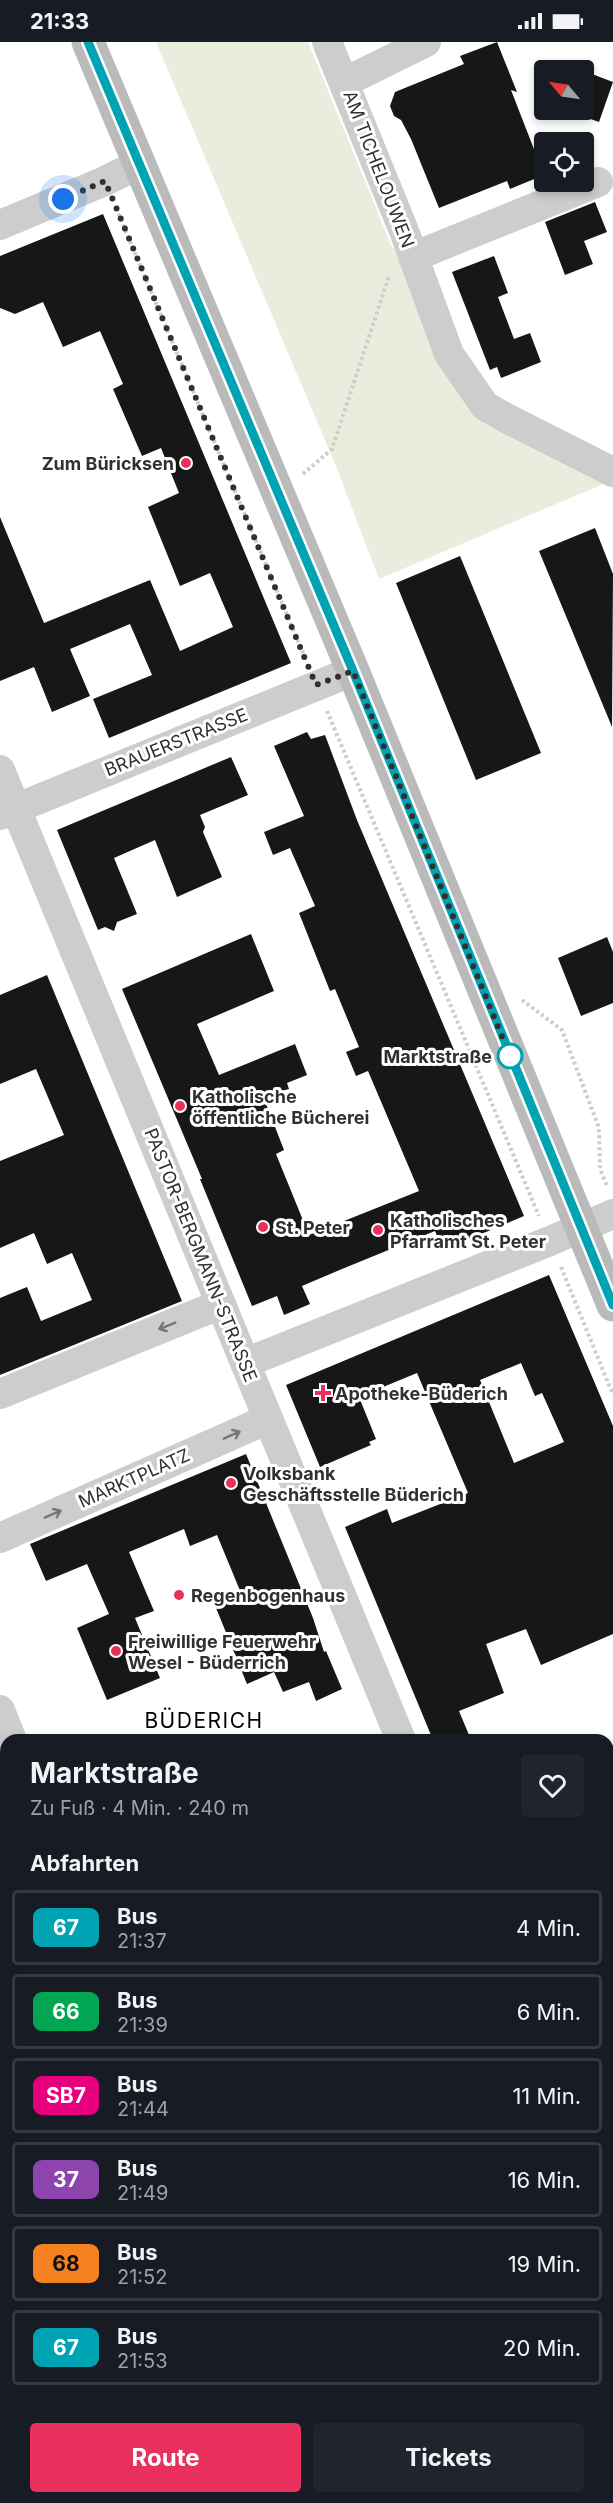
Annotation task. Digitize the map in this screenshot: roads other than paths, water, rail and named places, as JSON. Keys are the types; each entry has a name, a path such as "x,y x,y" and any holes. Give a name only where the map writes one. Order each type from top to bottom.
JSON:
{"street":[{"path":"88,42 353,671 613,1305"},
{"name":"AM TICHELOUWEN","path":"327,42 345,82 356,118 413,257 449,354 485,406 613,472"},
{"name":"AM TICHELOUWEN","path":"345,82 426,42"},
{"path":"0,225 105,181 139,164"},
{"name":"AM TICHELOUWEN","path":"413,257 598,182"},
{"name":"BRAUERSTRASSE","path":"8,811 353,671"},
{"name":"PASTOR-BERGMANN-STRASSE","path":"0,770 8,811 221,1304 399,1734"},
{"path":"245,1363 613,1214"},
{"path":"0,1394 221,1304"},
{"name":"MARKTPLATZ","path":"0,1538 268,1419"},
{"path":"0,1710 10,1734"}],"place":[{"name":"Zum Büricksen","path":"186,463"},
{"name":"Marktstraße","path":"510,1056"},
{"name":"Katholische öffentliche Bücherei","path":"180,1106"},
{"name":"St. Peter","path":"263,1227"},
{"name":"Katholisches Pfarramt St. Peter","path":"378,1230"},
{"name":"Apotheke-Büderich","path":"323,1393"},
{"name":"Volksbank Geschäftsstelle Büderich","path":"231,1483"},
{"name":"Regenbogenhaus","path":"179,1595"},
{"name":"Freiwillige Feuerwehr Wesel - Büderrich","path":"116,1651"}],"district":[{"name":"BÜDERICH","path":"204,1720"}]}
